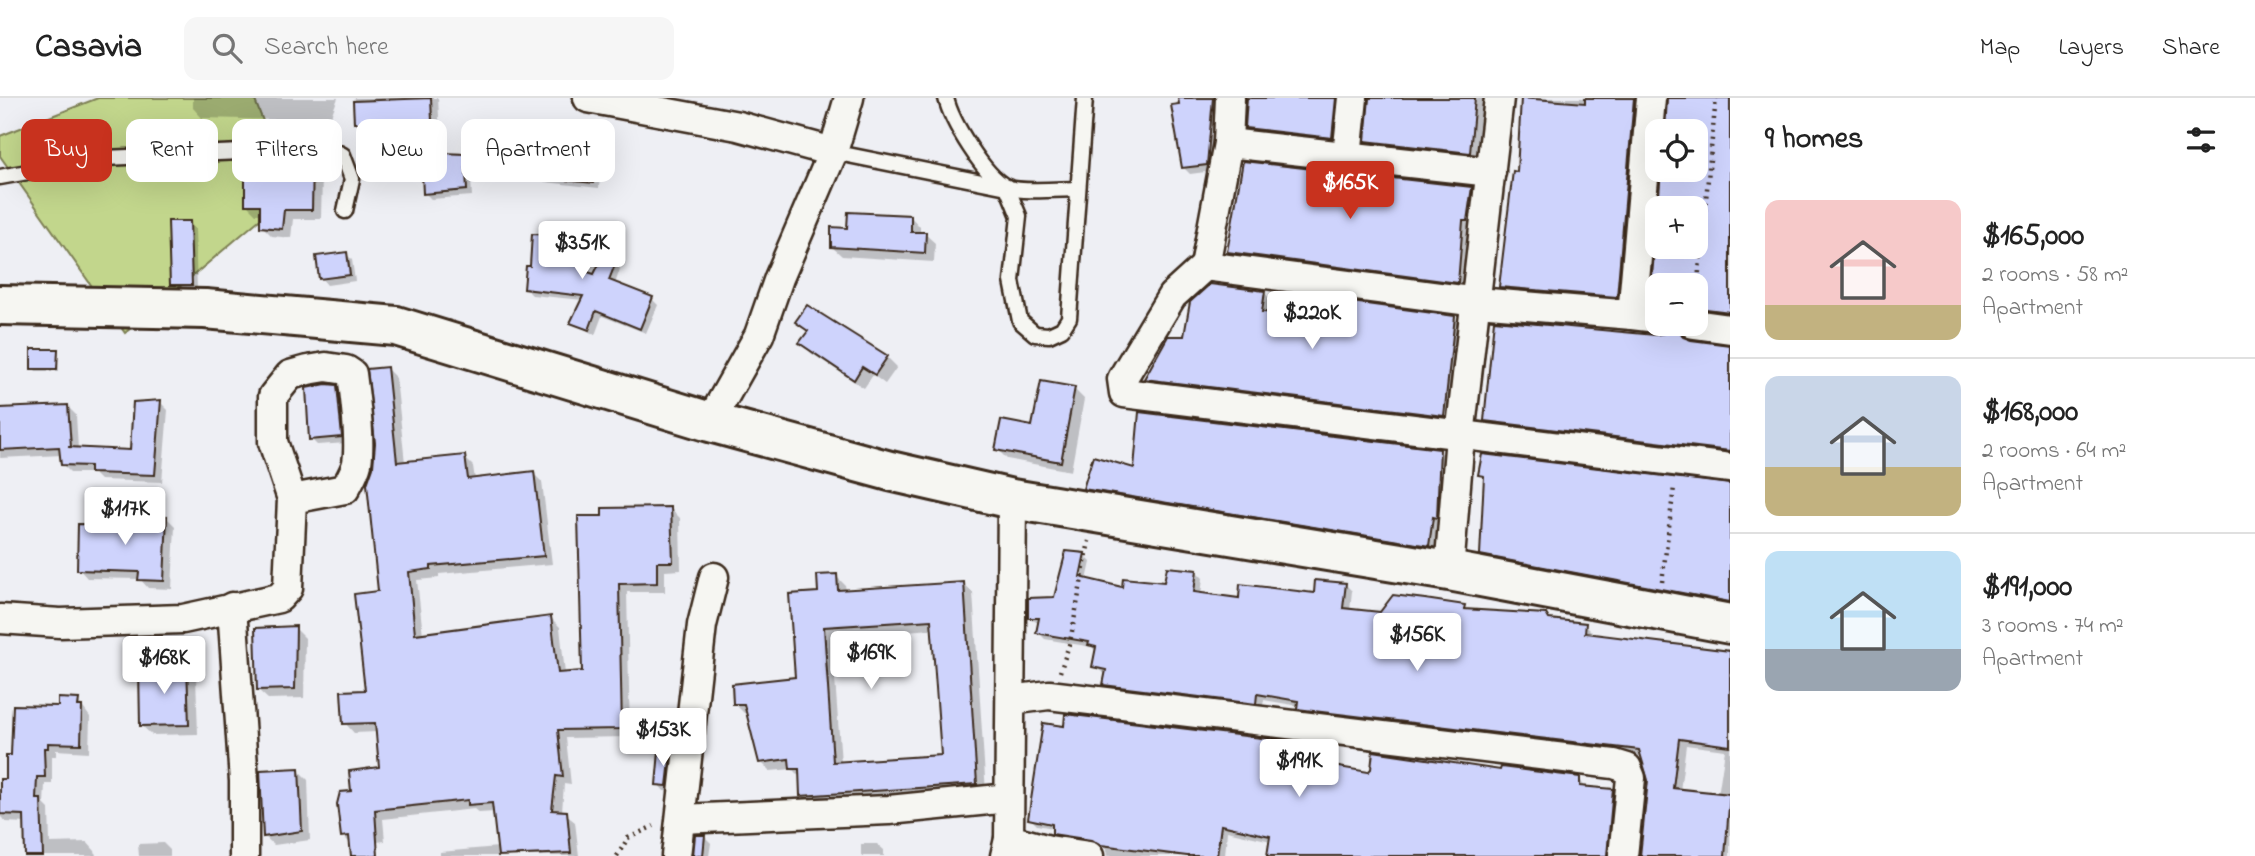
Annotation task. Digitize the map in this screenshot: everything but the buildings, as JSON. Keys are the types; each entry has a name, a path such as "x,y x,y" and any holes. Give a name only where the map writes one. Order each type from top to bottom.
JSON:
{"main road":[{"path":"0,305 205,309 396,327 710,422 890,471 1012,499 1449,571 1730,624"}],"street":[{"path":"588,98 738,126 832,152"},
{"path":"710,422 759,335 779,278 832,152 849,98"},
{"path":"1230,98 1227,143 1205,265 1172,296 1122,379 1124,393 1730,468"},
{"path":"1347,156 1353,98"},
{"path":"1449,571 1460,436 1499,98"},
{"path":"1205,265 1477,302 1644,316 1651,98"},
{"path":"1227,143 1491,172"},
{"path":"1708,326 1730,329"},
{"path":"0,619 60,623 183,619 279,598 288,588 292,499 272,442 273,396 290,376 326,367 346,370 352,374 354,389 357,463 352,477 345,489 292,499"},
{"path":"1012,499 1012,700 1007,848 1089,856"},
{"path":"676,856 702,625 714,577"},
{"path":"232,607 244,781 244,856"},
{"path":"1012,700 1049,695 1614,764 1627,768 1631,779 1623,856"},
{"path":"681,819 889,810 1009,798"}],"lane":[{"path":"946,98 949,112 987,170 1007,187 1019,216 1012,281 1020,321 1035,334 1049,335 1062,329 1069,318 1085,98"},
{"path":"0,177 105,158 329,148 343,155 352,179 345,211"},
{"path":"832,152 1007,187 1078,190"}],"path":[{"path":"1699,273 1716,98"},
{"path":"1654,610 1660,597 1678,462"},
{"path":"1049,695 1070,642 1094,512"},
{"path":"617,856 628,838 642,830 681,819"}],"green space":[{"path":"98,98 254,98 262,119 232,119 232,182 287,182 291,193 125,333 0,156 0,136 21,128 21,182 112,182 112,119 44,119"}]}
